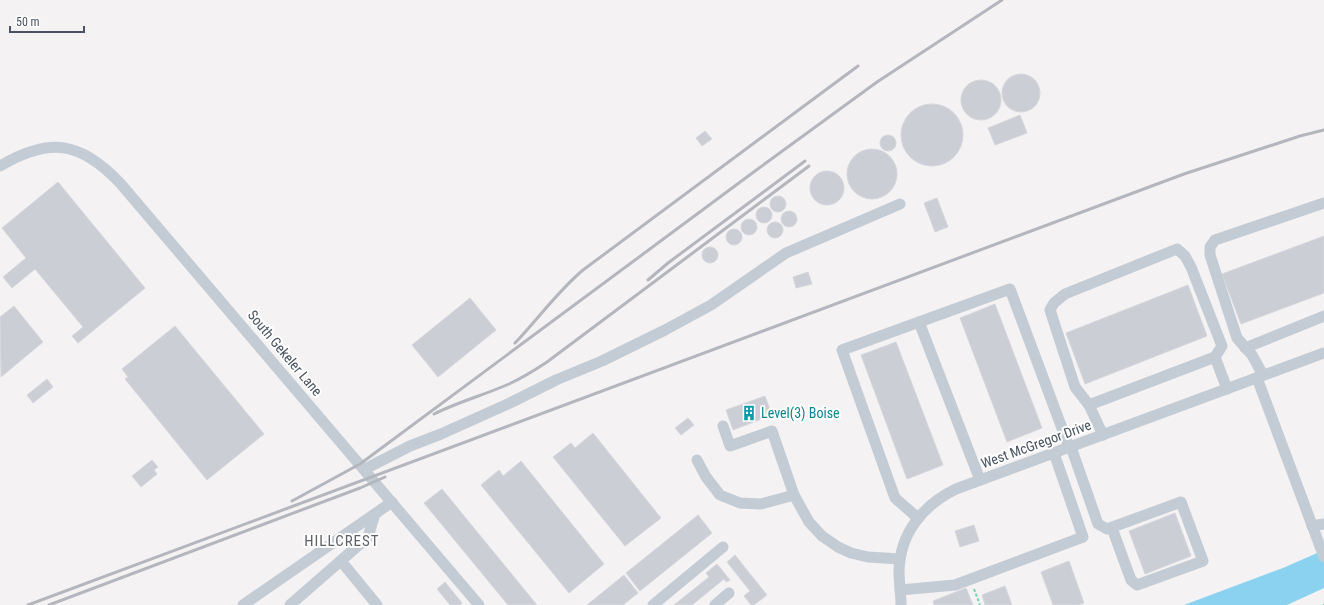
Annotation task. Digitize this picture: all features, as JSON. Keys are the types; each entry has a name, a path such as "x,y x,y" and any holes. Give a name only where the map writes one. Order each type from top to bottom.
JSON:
{"street":[{"name":"South Gekeler Lane","path":"0,166 32,150 51,147 68,148 87,155 106,168 365,469 479,605"},
{"path":"1324,203 1215,240 1210,246 1210,255 1236,338 1252,355 1324,557"},
{"path":"365,469 410,446 474,420 556,380 602,361 665,330 711,305 786,253 900,204"},
{"path":"1089,405 1215,357 1222,346 1191,267 1185,256 1177,249 1065,294 1054,303 1050,310 1075,387 1089,405 1103,435"},
{"path":"918,518 895,498 842,350 1010,289 1098,524 1107,529 1112,528 1181,502 1203,561 1137,585 1130,580 1112,528"},
{"path":"1245,348 1324,316"},
{"path":"919,322 980,480"},
{"name":"West McGregor Drive","path":"901,605 899,572 900,559 907,536 918,518 933,503 945,495 980,480 1324,353"},
{"path":"1215,357 1227,389"},
{"path":"723,426 730,446 772,431 794,495 809,522 822,536 850,553 868,557 900,559"},
{"path":"900,590 955,585 1083,537 1054,453"},
{"path":"697,460 706,477 720,495 740,503 761,504 794,495"},
{"path":"243,605 392,502"},
{"path":"290,605 368,537 375,514"},
{"path":"1312,526 1324,524"},
{"path":"653,605 723,546"},
{"path":"341,561 377,605"},
{"path":"715,605 729,593"}],"path":[{"path":"972,585 980,605"}],"water":[{"path":"1324,550 1324,588 1287,605 1184,605 1283,568"}],"building":[{"path":"1017,74 1025,74 1035,79 1039,86 1039,100 1035,107 1025,112 1017,112 1007,107 1005,104 1002,97 1002,89 1007,79 1010,77"},
{"path":"981,80 995,86 1001,100 995,114 981,120 967,114 961,100 967,86"},
{"path":"926,104 938,104 954,113 961,123 963,135 961,147 954,157 938,166 926,166 915,161 906,152 901,141 901,129 906,118 915,109"},
{"path":"1020,115 1027,133 995,145 988,128"},
{"path":"705,131 712,139 702,146 696,138"},
{"path":"888,135 895,140 896,143 891,150 888,151 881,146 880,143 885,136"},
{"path":"877,149 882,150 890,156 896,164 896,184 890,192 882,198 867,199 862,198 854,192 848,184 847,169 848,164 854,156 862,150"},
{"path":"824,171 830,171 834,172 841,178 844,188 843,195 837,202 830,205 824,205 820,204 813,198 810,191 810,185 811,181 817,174"},
{"path":"58,182 145,288 78,343 72,336 83,327 35,269 12,288 3,277 26,258 2,228"},
{"path":"775,196 781,196 786,201 784,210 781,212 775,212 770,207 770,201"},
{"path":"937,198 948,227 935,232 924,203"},
{"path":"761,207 767,207 772,212 770,221 767,223 761,223 756,218 756,212"},
{"path":"786,211 792,211 797,216 795,225 792,227 786,227 781,222 781,216"},
{"path":"746,219 752,219 757,224 755,233 752,235 746,235 741,230 741,224"},
{"path":"772,222 778,222 783,227 781,236 778,238 772,238 767,233 767,227"},
{"path":"731,229 737,229 742,234 740,243 737,245 731,245 726,240 726,234"},
{"path":"1324,236 1324,293 1241,324 1222,274"},
{"path":"707,247 713,247 718,252 716,261 713,263 707,263 702,258 702,252"},
{"path":"808,272 812,284 796,288 793,277"},
{"path":"1188,285 1207,336 1085,384 1066,333"},
{"path":"470,298 496,330 438,377 412,345"},
{"path":"995,304 1042,428 1007,442 960,318"},
{"path":"14,306 43,342 1,377 0,317"},
{"path":"175,326 264,434 207,480 125,379 128,377 122,369"},
{"path":"896,342 943,465 907,479 861,355"},
{"path":"47,379 53,387 33,403 27,395"},
{"name":"Level(3) Boise","path":"765,396 772,415 733,430 726,410"},
{"path":"688,418 694,425 681,435 675,428"},
{"path":"593,433 661,518 625,546 553,457 571,443 575,448"},
{"path":"152,460 158,467 154,470 157,474 141,487 132,476"},
{"path":"521,461 604,564 569,593 481,485 499,470 503,476"},
{"path":"442,489 537,605 508,605 424,503"},
{"path":"1175,513 1191,556 1145,574 1129,531"},
{"path":"698,515 712,533 640,591 626,573"},
{"path":"974,525 979,541 960,547 955,531"},
{"path":"735,555 767,595 754,605 751,605 744,596 750,591 727,562"},
{"path":"1069,561 1084,603 1078,605 1053,605 1041,572"},
{"path":"717,564 730,580 726,582 724,579 692,605 674,605 709,577 706,573"},
{"path":"624,575 638,593 623,605 587,605"},
{"path":"445,582 462,603 460,605 450,605 437,589"},
{"path":"1005,586 1012,605 985,605 982,595"},
{"path":"966,588 973,605 934,605 933,601"}],"railway":[{"path":"292,501 360,464 877,82 1002,0"},
{"path":"515,343 556,296 583,270 858,66"},
{"path":"28,605 1184,174 1300,136 1324,130"},
{"path":"648,280 668,263 805,161"},
{"path":"434,414 509,384 547,362 809,166"},
{"path":"49,605 360,488 385,477"}],"place":[{"name":"Level(3) Boise","path":"749,413"}],"district":[{"name":"HILLCREST","path":"342,541"}]}
